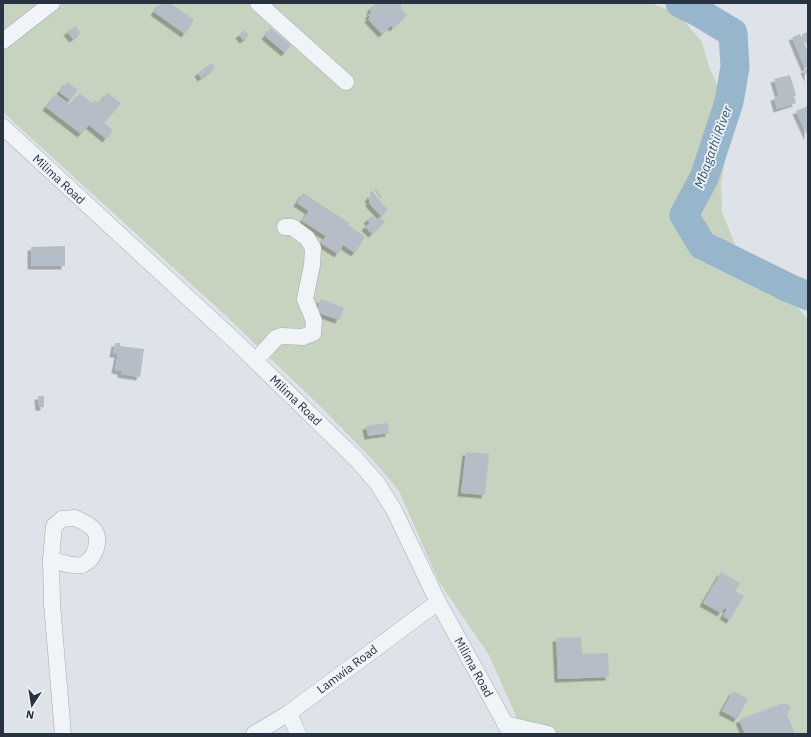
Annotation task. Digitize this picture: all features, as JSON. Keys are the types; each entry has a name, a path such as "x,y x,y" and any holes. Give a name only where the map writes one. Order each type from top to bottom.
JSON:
{"street":[{"path":"3,41 52,3"},
{"path":"258,3 346,82"},
{"name":"Milima Road","path":"3,127 255,361 356,459 377,483 394,510 438,602 508,729"},
{"path":"255,361 276,338 281,336 303,337 313,333 314,321 305,299 312,264 313,248 307,238 292,227 285,227"},
{"path":"51,559 52,604 63,734"},
{"name":"Lamwia Road","path":"254,734 289,712 438,602"},
{"path":"289,712 298,734"},
{"path":"508,729 548,734"}],"green space":[{"path":"3,3 651,3 678,14 702,42 709,67 733,117 721,182 722,212 737,249 775,272 798,308 808,320 808,734 524,734 489,655 439,582 399,491 371,458 321,407 224,314 3,112"}],"building":[{"path":"161,3 170,3 194,20 185,34 154,12"},
{"path":"376,3 400,3 402,6 400,8 407,15 393,28 391,26 382,34 368,19 370,17 368,15 371,13 370,9"},
{"path":"75,26 81,33 73,39 67,32"},
{"path":"271,28 291,45 285,53 265,36"},
{"path":"245,30 249,36 243,40 239,35"},
{"path":"808,32 808,48 802,34"},
{"path":"800,34 808,52 808,67 805,68 792,37"},
{"path":"212,63 215,68 201,78 198,73"},
{"path":"808,68 808,78 804,70"},
{"path":"790,75 796,95 794,96 796,103 777,109 774,97 779,96 774,79"},
{"path":"67,82 78,90 70,100 59,92"},
{"path":"80,93 92,103 94,100 99,103 107,93 121,103 104,123 113,130 106,139 89,125 81,134 46,107 56,94 71,105"},
{"path":"808,106 808,137 796,111"},
{"path":"375,188 382,197 380,198 374,189"},
{"path":"303,193 349,223 348,225 365,237 355,253 343,245 338,254 321,243 326,236 302,221 309,211 297,203"},
{"path":"373,193 388,210 381,216 369,203 370,201 368,198"},
{"path":"372,216 376,220 380,217 385,222 372,234 365,227 370,223 367,220"},
{"path":"65,246 65,266 31,266 31,247"},
{"path":"321,299 344,308 339,320 316,312"},
{"path":"115,343 120,343 120,346 144,349 140,377 121,374 121,371 115,370 118,354 113,354"},
{"path":"38,396 44,396 44,407 39,407"},
{"path":"388,423 389,433 368,436 366,426"},
{"path":"466,452 489,454 485,495 461,493"},
{"path":"721,572 740,583 735,591 744,596 730,620 723,616 727,609 724,608 721,613 703,603"},
{"path":"581,637 582,654 608,653 609,677 558,679 556,638"},
{"path":"733,691 748,699 737,719 722,711"},
{"path":"783,703 783,705 788,703 791,710 786,712 795,734 745,734 739,720"}],"waterway":[{"name":"Mbagathi River","path":"680,3 733,33 735,67 729,102 704,178 684,215 702,245 808,296"}]}
